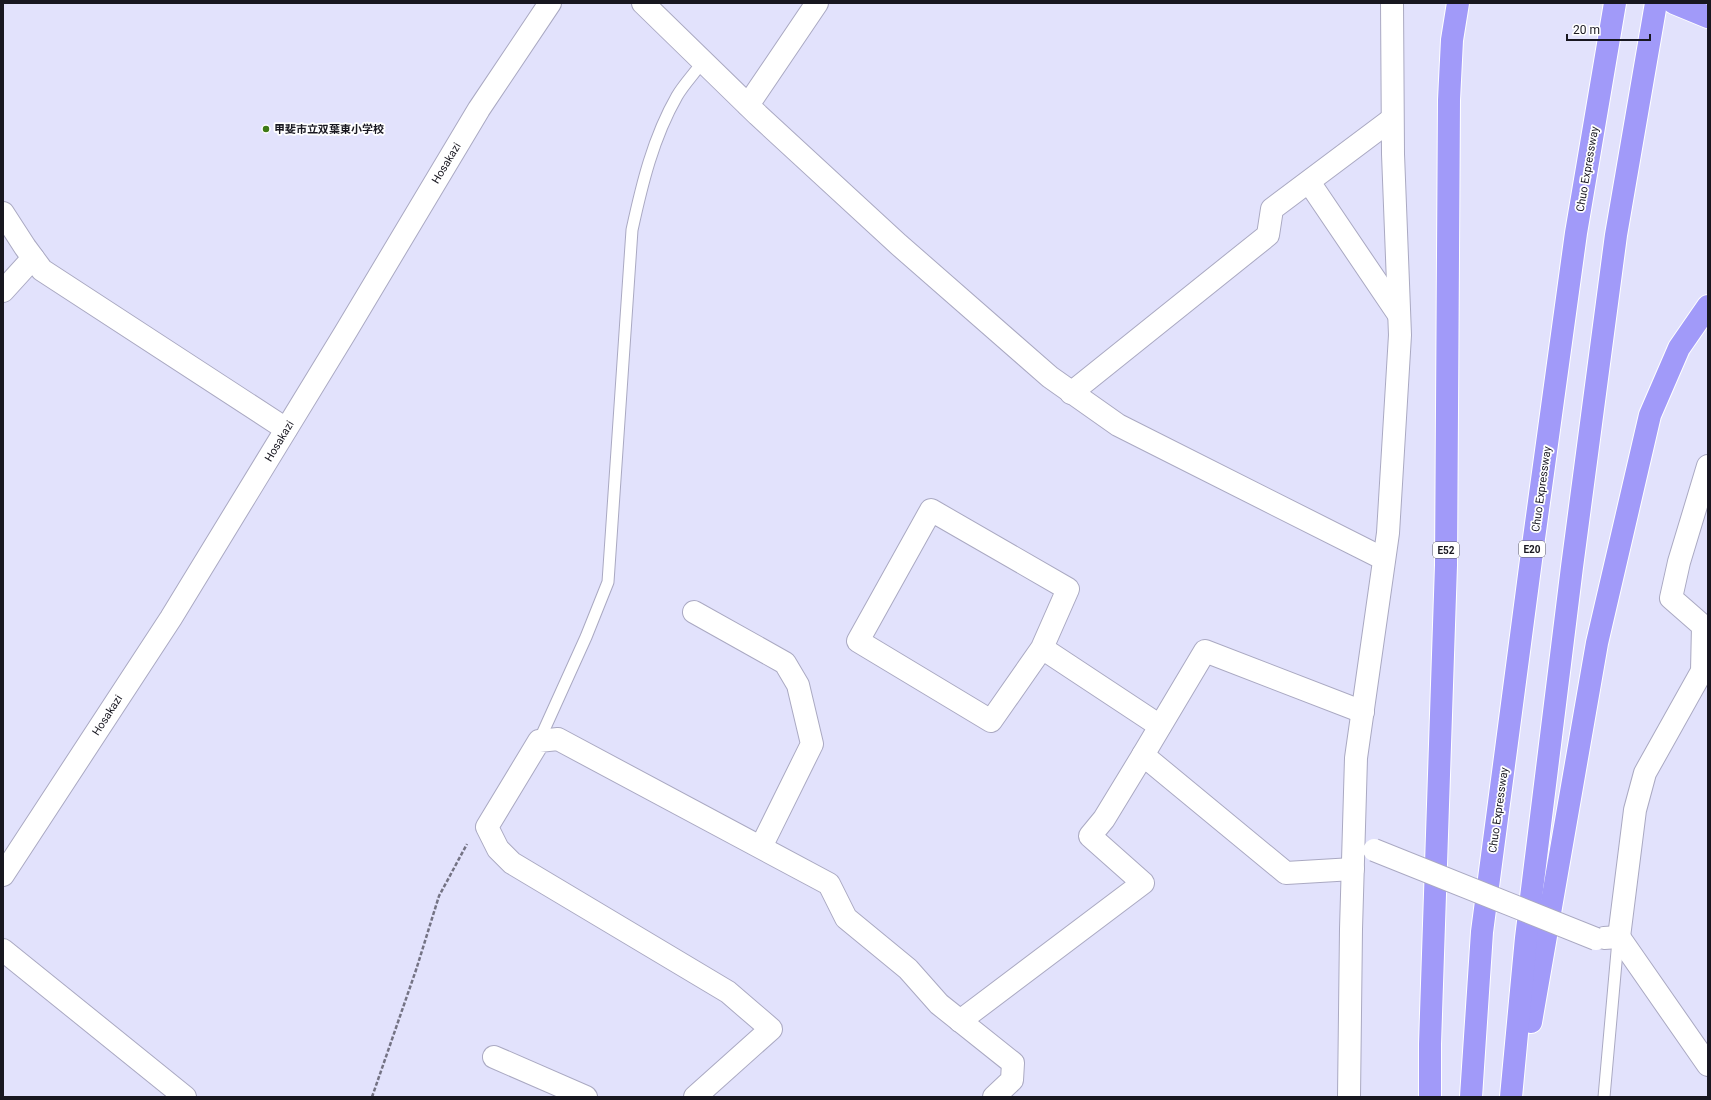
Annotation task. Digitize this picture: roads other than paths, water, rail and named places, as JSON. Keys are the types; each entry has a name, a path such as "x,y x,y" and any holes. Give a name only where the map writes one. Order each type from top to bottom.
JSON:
{"highway":[{"name":"E52","path":"1430,1097 1430,1044 1446,565 1449,100 1452,40 1458,3"},
{"name":"Chuo Expressway","path":"1471,1097 1484,916 1576,233 1615,3"},
{"path":"1512,1097 1526,938 1609,282 1656,3"},
{"path":"1674,3 1708,17"},
{"path":"1518,1097 1597,642 1632,488 1650,415 1679,348 1708,306"}],"street":[{"name":"Hosakazi","path":"3,875 171,618 479,109 550,3"},
{"path":"643,3 748,105 898,244 1050,377 1118,425 1384,559"},
{"path":"748,105 816,3"},
{"path":"1349,1097 1356,758 1388,533 1399,343 1392,120 1392,3"},
{"path":"1072,393 1268,235 1272,209 1392,120"},
{"path":"1309,182 1399,315"},
{"path":"3,213 42,270 286,429"},
{"path":"3,291 33,258"},
{"path":"1708,466 1679,562 1672,598 1703,626 1705,645 1702,671 1645,773 1635,810 1619,937 1708,1065"},
{"path":"931,510 1068,589 1042,648 990,721 858,641 931,510"},
{"path":"694,612 784,663 798,685 812,744 760,847"},
{"path":"1042,648 1160,726"},
{"path":"960,1021 1143,884 1090,836 1104,818 1205,651 1362,712"},
{"path":"695,1097 771,1029 728,992 512,862 498,849 487,827 539,741 558,739 829,884 846,918 908,969 939,1004 1013,1063 1012,1080 994,1097"},
{"path":"1142,755 1286,873 1353,869"},
{"path":"1354,840 1374,850 1596,939 1619,937"},
{"path":"3,950 185,1097"},
{"path":"494,1057 586,1097"}],"lane":[{"path":"539,741 586,637 608,582 632,230 642,182 656,140 678,95 703,61"},
{"path":"1604,1097 1619,937"}],"place":[{"name":"甲斐市立双葉東小学校","path":"266,129"}]}
